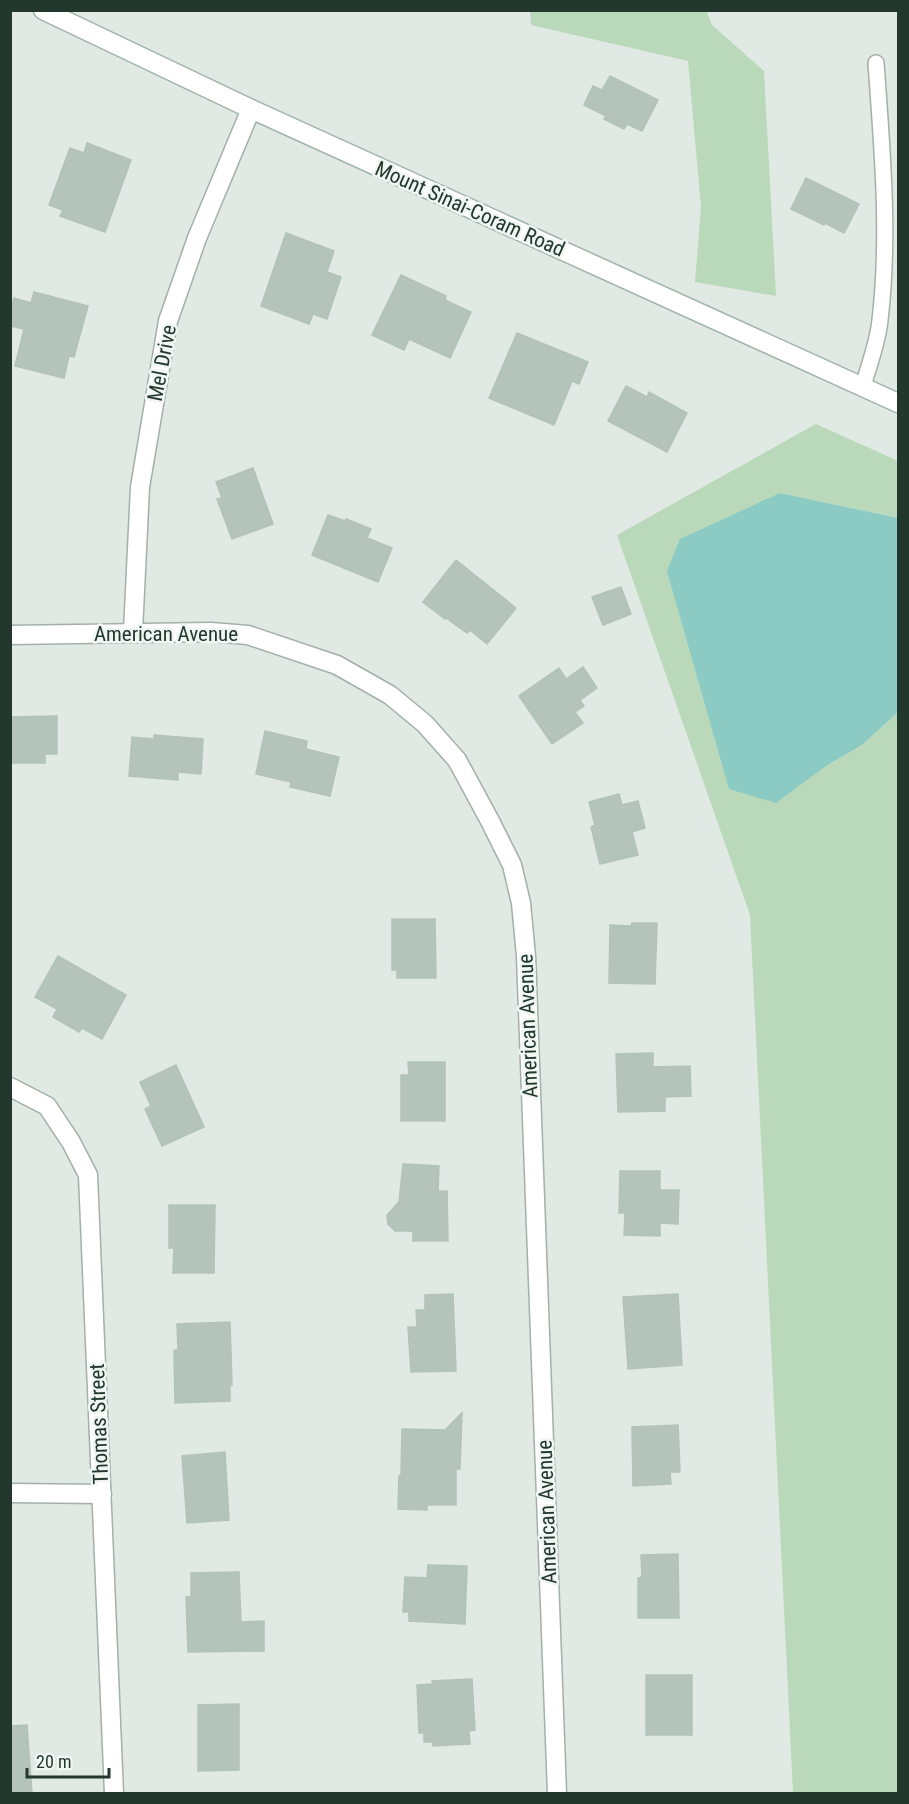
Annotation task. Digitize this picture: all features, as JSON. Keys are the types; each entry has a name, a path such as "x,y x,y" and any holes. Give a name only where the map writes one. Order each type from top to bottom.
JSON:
{"street":[{"name":"Mount Sinai-Coram Road","path":"43,10 251,109 898,403"},
{"name":"Mel Drive","path":"133,632 140,487 168,321 197,238 251,109"},
{"name":"American Avenue","path":"10,635 133,632 248,634 337,665 390,694 425,724 458,760 512,865 521,903 526,956 557,1794"},
{"name":"Thomas Street","path":"10,1087 47,1106 71,1142 88,1175 114,1794"},
{"path":"10,1493 102,1494"}],"lane":[{"path":"863,386 880,322 885,259 885,189 876,63"}],"green space":[{"path":"530,11 706,11 712,25 764,71 776,296 695,282 701,207 688,61 531,25"},
{"path":"816,424 898,461 898,518 780,493 826,766 862,745 898,712 898,1793 793,1793 750,915 617,535"}],"water":[{"path":"780,493 898,518 898,712 862,745 826,766 776,803 729,789 667,571 680,539"}],"building":[{"path":"610,76 658,100 642,131 627,124 624,129 604,119 606,116 584,105 593,86 602,90"},
{"path":"87,143 131,160 105,232 60,216 63,210 49,205 70,148 84,153"},
{"path":"806,178 859,204 844,233 791,209"},
{"path":"286,233 334,251 327,272 341,277 327,319 313,314 309,324 261,306"},
{"path":"401,275 446,296 445,300 471,312 450,358 409,339 404,350 372,335"},
{"path":"34,292 88,306 74,357 69,356 64,378 15,366 24,329 10,326 14,298 31,303"},
{"path":"517,333 588,362 579,384 572,381 554,425 489,398"},
{"path":"626,386 647,397 649,392 687,413 667,452 608,421"},
{"path":"253,468 273,524 232,539 217,499 222,498 216,482"},
{"path":"328,515 371,529 367,538 392,548 378,582 312,555"},
{"path":"456,560 516,608 487,644 470,630 467,633 423,602"},
{"path":"621,587 631,614 603,625 592,597"},
{"path":"583,667 597,688 580,700 584,706 575,712 583,723 552,744 519,696 559,668 566,679"},
{"path":"57,716 57,754 45,754 45,763 10,763 10,717"},
{"path":"265,731 307,741 306,749 339,757 330,796 290,787 291,782 256,774"},
{"path":"154,735 203,739 201,774 178,772 178,780 129,776 132,737 154,739"},
{"path":"619,794 622,805 638,801 645,828 632,832 638,855 600,864 591,827 595,825 589,802"},
{"path":"392,919 435,919 436,978 397,978 397,970 392,970"},
{"path":"632,923 657,923 655,984 609,983 610,925 631,926"},
{"path":"58,956 126,995 102,1039 82,1028 79,1032 53,1017 57,1009 35,997"},
{"path":"653,1053 653,1067 690,1066 691,1096 665,1097 665,1111 618,1112 616,1054"},
{"path":"408,1062 445,1062 445,1121 401,1121 401,1075 409,1075"},
{"path":"176,1065 204,1127 162,1146 145,1109 151,1106 140,1082"},
{"path":"403,1164 439,1166 438,1191 447,1191 448,1241 413,1241 413,1231 395,1231 388,1224 387,1215 399,1202"},
{"path":"620,1171 660,1171 660,1190 679,1190 678,1224 660,1223 660,1236 624,1235 625,1213 619,1213"},
{"path":"169,1205 215,1205 214,1273 173,1273 174,1248 169,1248"},
{"path":"453,1294 456,1371 411,1372 408,1327 417,1327 416,1310 425,1310 425,1295"},
{"path":"678,1294 682,1365 628,1369 623,1297"},
{"path":"230,1322 232,1385 230,1385 230,1401 175,1403 174,1351 178,1349 177,1324"},
{"path":"462,1413 460,1469 456,1469 456,1505 427,1505 427,1510 398,1509 402,1429 445,1430"},
{"path":"678,1425 680,1472 670,1472 671,1484 633,1486 632,1427"},
{"path":"225,1452 229,1520 187,1523 182,1456"},
{"path":"678,1554 679,1618 638,1618 638,1578 642,1577 641,1555"},
{"path":"428,1565 467,1566 465,1624 409,1621 409,1612 403,1612 405,1577 427,1578"},
{"path":"239,1572 241,1622 264,1621 264,1651 188,1652 186,1597 191,1597 191,1573"},
{"path":"646,1675 692,1675 692,1735 646,1735"},
{"path":"472,1679 475,1730 469,1731 470,1744 433,1746 433,1742 424,1742 424,1733 419,1733 417,1685 433,1684 432,1681"},
{"path":"239,1704 239,1770 198,1771 198,1705"},
{"path":"27,1725 32,1794 10,1794 10,1726"}]}
